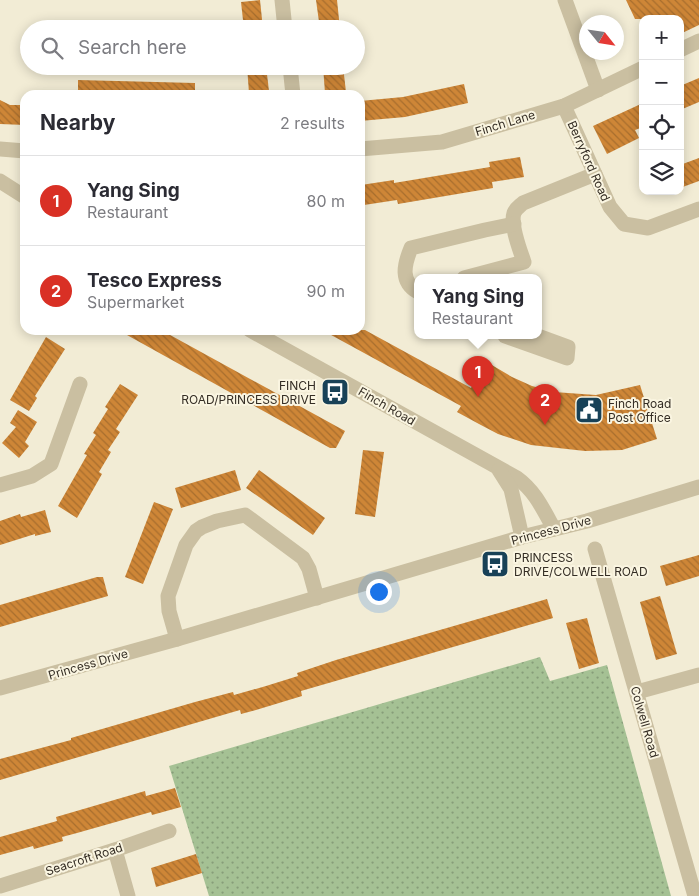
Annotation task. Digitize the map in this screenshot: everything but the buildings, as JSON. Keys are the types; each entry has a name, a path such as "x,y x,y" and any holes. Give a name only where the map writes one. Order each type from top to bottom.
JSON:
{"street":[{"path":"282,0 285,20"},
{"path":"564,0 598,90"},
{"path":"684,48 699,41"},
{"name":"Finch Lane","path":"365,149 442,142 564,106 639,70"},
{"path":"291,75 292,90"},
{"name":"Berryford Road","path":"564,106 610,207 624,224 648,228 699,209"},
{"path":"0,149 20,150"},
{"path":"492,274 524,262 514,224 514,213 523,203 595,174"},
{"path":"0,180 20,194"},
{"path":"414,290 404,275 405,261 411,248 514,224"},
{"name":"Finch Road","path":"261,335 517,478 528,486 537,497 554,529"},
{"path":"513,339 567,358 568,346 542,337"},
{"path":"0,485 32,476 51,464 80,384"},
{"name":"Finch Road","path":"498,469 511,489 522,537"},
{"name":"Princess Drive","path":"0,688 177,639 522,537 588,521 699,488"},
{"path":"177,639 168,603 170,589 191,537 202,527 217,521 245,516 298,554 306,563 317,598"},
{"name":"Colwell Road","path":"595,549 694,896"},
{"path":"637,692 699,675"},
{"name":"Seacroft Road","path":"0,886 115,850 168,831"},
{"path":"115,850 128,896"}],"green space":[{"path":"540,657 550,681 607,665 671,896 209,896 169,766"}],"place":[{"name":"FINCH ROAD/PRINCESS DRIVE","path":"335,392"},
{"name":"Yang Sing","path":"478,397"},
{"name":"Finch Road Post Office","path":"589,410"},
{"name":"Tesco Express","path":"545,425"},
{"name":"PRINCESS DRIVE/COLWELL ROAD","path":"495,564"}]}
